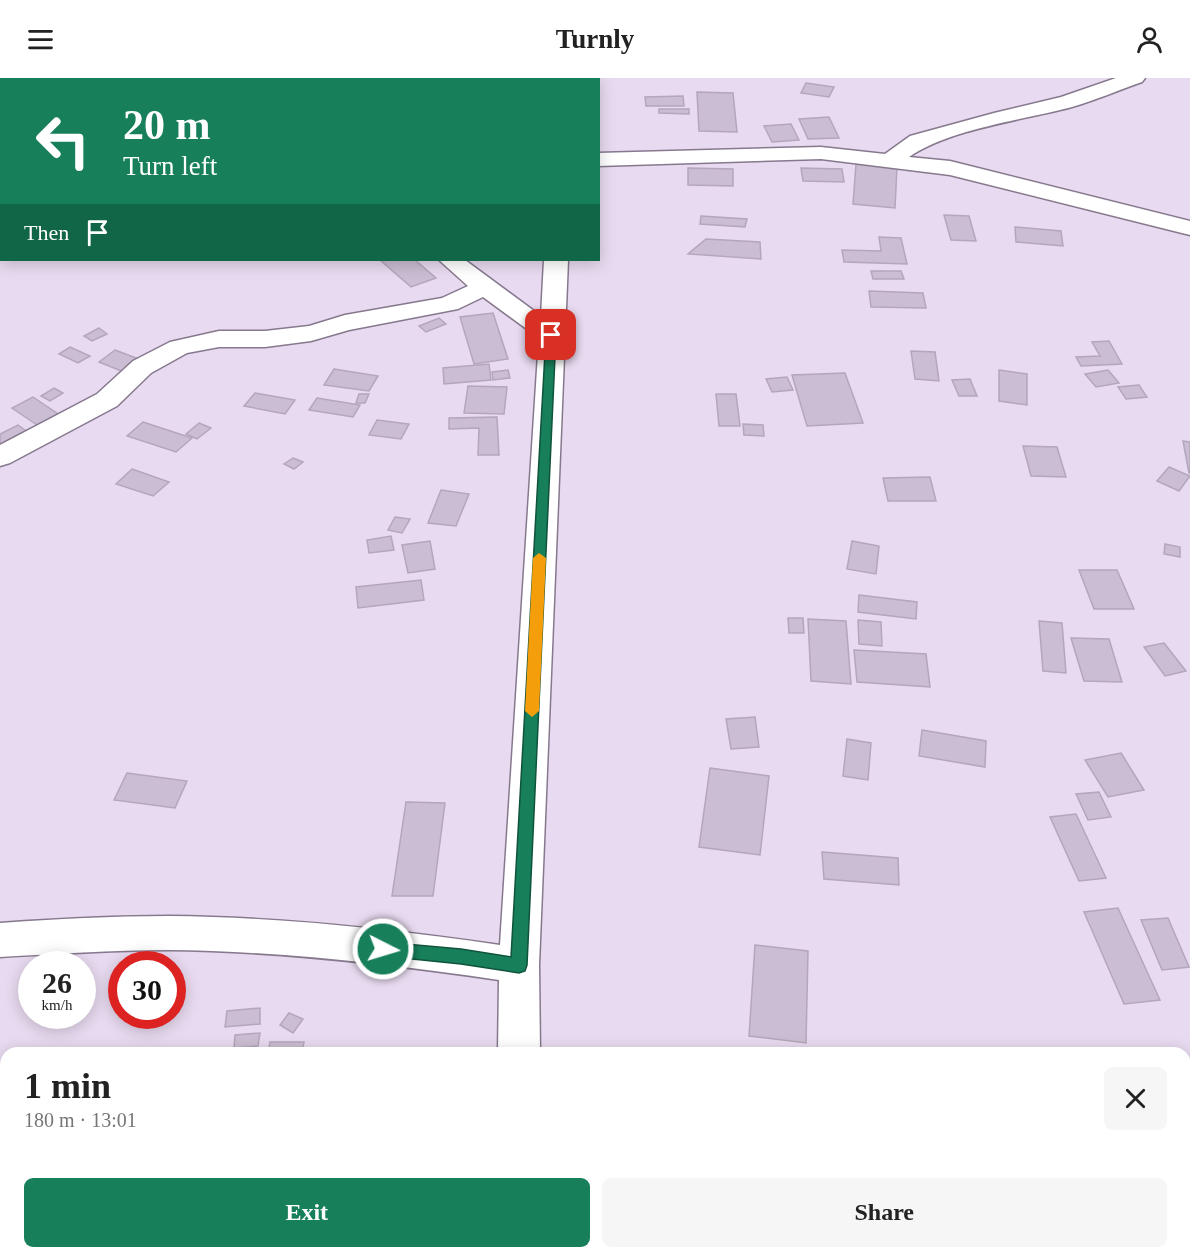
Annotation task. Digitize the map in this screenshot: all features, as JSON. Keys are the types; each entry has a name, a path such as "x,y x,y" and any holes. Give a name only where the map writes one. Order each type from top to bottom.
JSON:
{"street":[{"path":"889,161 918,141 1001,117 1067,102 1135,78"},
{"path":"600,160 821,153 950,168 1190,228"},
{"path":"452,261 551,335"},
{"path":"519,1047 519,965 556,261"},
{"path":"0,458 107,400 142,367 179,347 219,339 265,339 311,333 345,323 449,304 484,287"},
{"path":"0,940 64,936 194,934 461,956 519,965"}],"building":[{"path":"806,83 834,87 829,97 801,93"},
{"path":"697,92 733,93 737,132 699,131"},
{"path":"683,96 684,106 646,106 645,97"},
{"path":"659,109 689,109 689,114 659,113"},
{"path":"829,117 839,138 808,139 799,119"},
{"path":"791,124 799,140 772,142 764,126"},
{"path":"856,164 897,167 895,208 853,204"},
{"path":"688,168 733,169 733,186 688,185"},
{"path":"801,168 842,169 844,182 803,181"},
{"path":"944,215 969,216 976,241 951,240"},
{"path":"701,216 747,219 745,227 700,224"},
{"path":"1015,227 1061,231 1063,246 1016,242"},
{"path":"879,237 901,238 907,264 844,262 842,250 881,251"},
{"path":"706,239 760,242 761,259 688,254"},
{"path":"381,261 416,261 436,278 411,287"},
{"path":"871,271 901,271 904,279 873,279"},
{"path":"869,291 923,293 926,308 871,307"},
{"path":"493,313 508,359 474,364 460,317"},
{"path":"439,318 446,324 426,332 419,326"},
{"path":"99,328 107,334 92,341 84,336"},
{"path":"1109,341 1122,364 1081,366 1076,357 1100,356 1092,342"},
{"path":"70,347 90,356 78,363 59,354"},
{"path":"115,350 144,361 126,373 99,362"},
{"path":"911,351 935,352 939,381 915,379"},
{"path":"489,364 491,380 444,384 443,368"},
{"path":"334,369 378,376 369,391 324,385"},
{"path":"508,370 510,378 493,380 492,372"},
{"path":"999,370 1027,374 1027,405 999,401"},
{"path":"1108,370 1119,383 1096,387 1085,374"},
{"path":"845,373 863,423 807,426 792,375"},
{"path":"787,377 793,390 772,392 766,379"},
{"path":"970,379 977,396 959,396 952,380"},
{"path":"1139,385 1147,397 1126,399 1118,387"},
{"path":"468,386 507,387 504,414 464,413"},
{"path":"54,388 63,393 50,401 41,396"},
{"path":"255,393 295,400 285,414 244,406"},
{"path":"359,394 369,394 365,403 356,403"},
{"path":"716,394 736,394 740,426 719,426"},
{"path":"33,397 64,418 43,429 12,408"},
{"path":"317,398 360,405 353,417 309,410"},
{"path":"497,417 499,455 478,455 479,428 449,429 449,418"},
{"path":"377,420 409,424 401,439 369,435"},
{"path":"143,422 192,438 176,452 127,436"},
{"path":"199,423 211,428 197,439 186,434"},
{"path":"743,424 763,425 764,436 744,435"},
{"path":"18,425 32,435 0,449 0,434"},
{"path":"1183,441 1190,442 1190,473 1189,473"},
{"path":"1023,446 1057,447 1066,477 1031,476"},
{"path":"293,458 303,462 294,469 284,464"},
{"path":"1169,467 1190,476 1179,491 1157,481"},
{"path":"132,469 169,482 153,496 116,484"},
{"path":"930,477 936,501 888,501 883,478"},
{"path":"441,490 469,494 456,526 428,523"},
{"path":"395,517 410,519 402,533 388,530"},
{"path":"391,536 394,550 369,553 367,540"},
{"path":"430,541 435,569 408,573 402,545"},
{"path":"852,541 879,546 876,574 847,569"},
{"path":"1165,544 1180,547 1180,557 1164,554"},
{"path":"1079,570 1117,570 1134,609 1094,609"},
{"path":"421,580 424,600 358,608 356,587"},
{"path":"859,595 917,602 916,619 858,612"},
{"path":"788,618 803,618 804,633 789,633"},
{"path":"808,619 846,621 851,684 811,681"},
{"path":"858,620 881,622 882,646 859,644"},
{"path":"1039,621 1062,623 1066,673 1043,671"},
{"path":"1071,638 1109,639 1122,682 1084,681"},
{"path":"1164,643 1186,671 1165,676 1144,647"},
{"path":"854,650 926,654 930,687 857,682"},
{"path":"755,717 759,747 731,749 726,719"},
{"path":"922,730 986,741 985,767 919,756"},
{"path":"847,739 871,743 868,780 843,776"},
{"path":"1121,753 1144,790 1108,797 1085,760"},
{"path":"710,768 769,776 760,855 699,847"},
{"path":"127,773 187,781 175,808 114,800"},
{"path":"1099,792 1111,817 1088,820 1076,794"},
{"path":"406,802 445,803 433,896 392,896"},
{"path":"1076,814 1106,878 1079,881 1050,817"},
{"path":"822,852 898,858 899,885 824,879"},
{"path":"1118,908 1160,1000 1124,1004 1084,912"},
{"path":"1168,918 1189,967 1162,970 1141,920"},
{"path":"755,945 808,951 806,1043 749,1036"},
{"path":"260,1008 260,1024 225,1027 227,1011"},
{"path":"289,1013 303,1019 293,1033 280,1025"},
{"path":"260,1033 258,1046 234,1047 235,1035"},
{"path":"270,1042 304,1042 303,1047 269,1047"}],"slow traffic":[{"path":"532,711 539,558"}],"route":[{"path":"383,949 461,956 519,965 551,335"}]}
